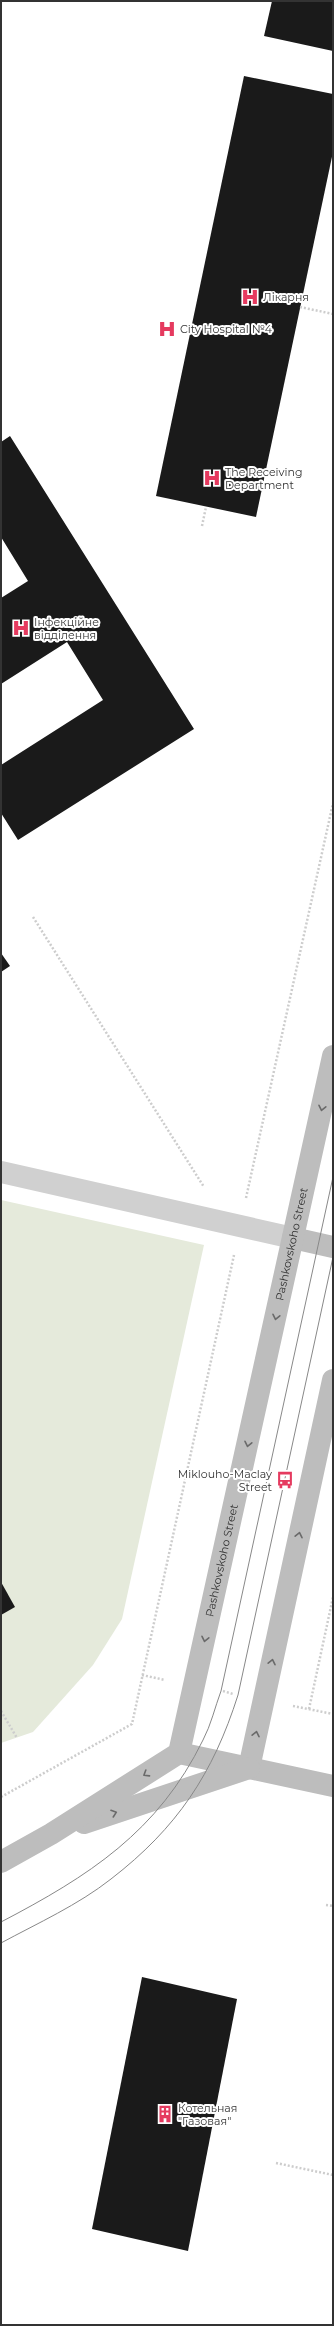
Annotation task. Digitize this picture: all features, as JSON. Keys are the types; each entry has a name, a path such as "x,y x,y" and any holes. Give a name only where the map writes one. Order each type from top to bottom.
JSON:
{"street":[{"name":"Pashkovskoho Street","path":"179,1753 333,1056"},
{"path":"1,1172 333,1247"},
{"path":"249,1768 333,1380"},
{"path":"1,1862 51,1834 179,1753 333,1786"},
{"path":"51,1834 249,1768"}],"path":[{"path":"300,307 333,314"},
{"path":"202,526 206,507"},
{"path":"33,917 205,1188"},
{"path":"333,1598 309,1709 333,1714"},
{"path":"1,1797 132,1724 142,1675"},
{"path":"1,1711 17,1738"},
{"path":"326,1905 333,1906"},
{"path":"276,2163 333,2175"}],"shaded area":[{"path":"1,1200 204,1245 122,1619 93,1665 33,1732 1,1743"}],"building":[{"path":"272,1 333,1 333,51 264,36"},
{"path":"244,76 333,94 333,152 256,517 156,496"},
{"path":"10,436 194,729 18,840 1,813 1,765 103,700 67,642 1,684 1,598 28,581 1,537 1,442"},
{"path":"1,953 10,966 1,972"},
{"path":"1,1582 15,1607 1,1615"},
{"name":"Котельная \"Газовая\"","path":"142,1977 237,1999 188,2251 92,2229"}],"tram line":[{"path":"1,1922 33,1905 92,1868 143,1826 165,1801 185,1772 206,1734 221,1691 333,1177"},
{"path":"1,1943 85,1897 111,1879 134,1860 174,1819 190,1798 217,1750 238,1695 333,1257"}],"place":[{"name":"Лікарня","path":"250,297"},
{"name":"City Hospital №4","path":"167,329"},
{"name":"The Receiving Department","path":"212,478"},
{"name":"Інфекційне відділення","path":"21,628"},
{"name":"Miklouho-Maclay Street","path":"285,1480"},
{"name":"Котельная \"Газовая\"","path":"165,2114"}]}
